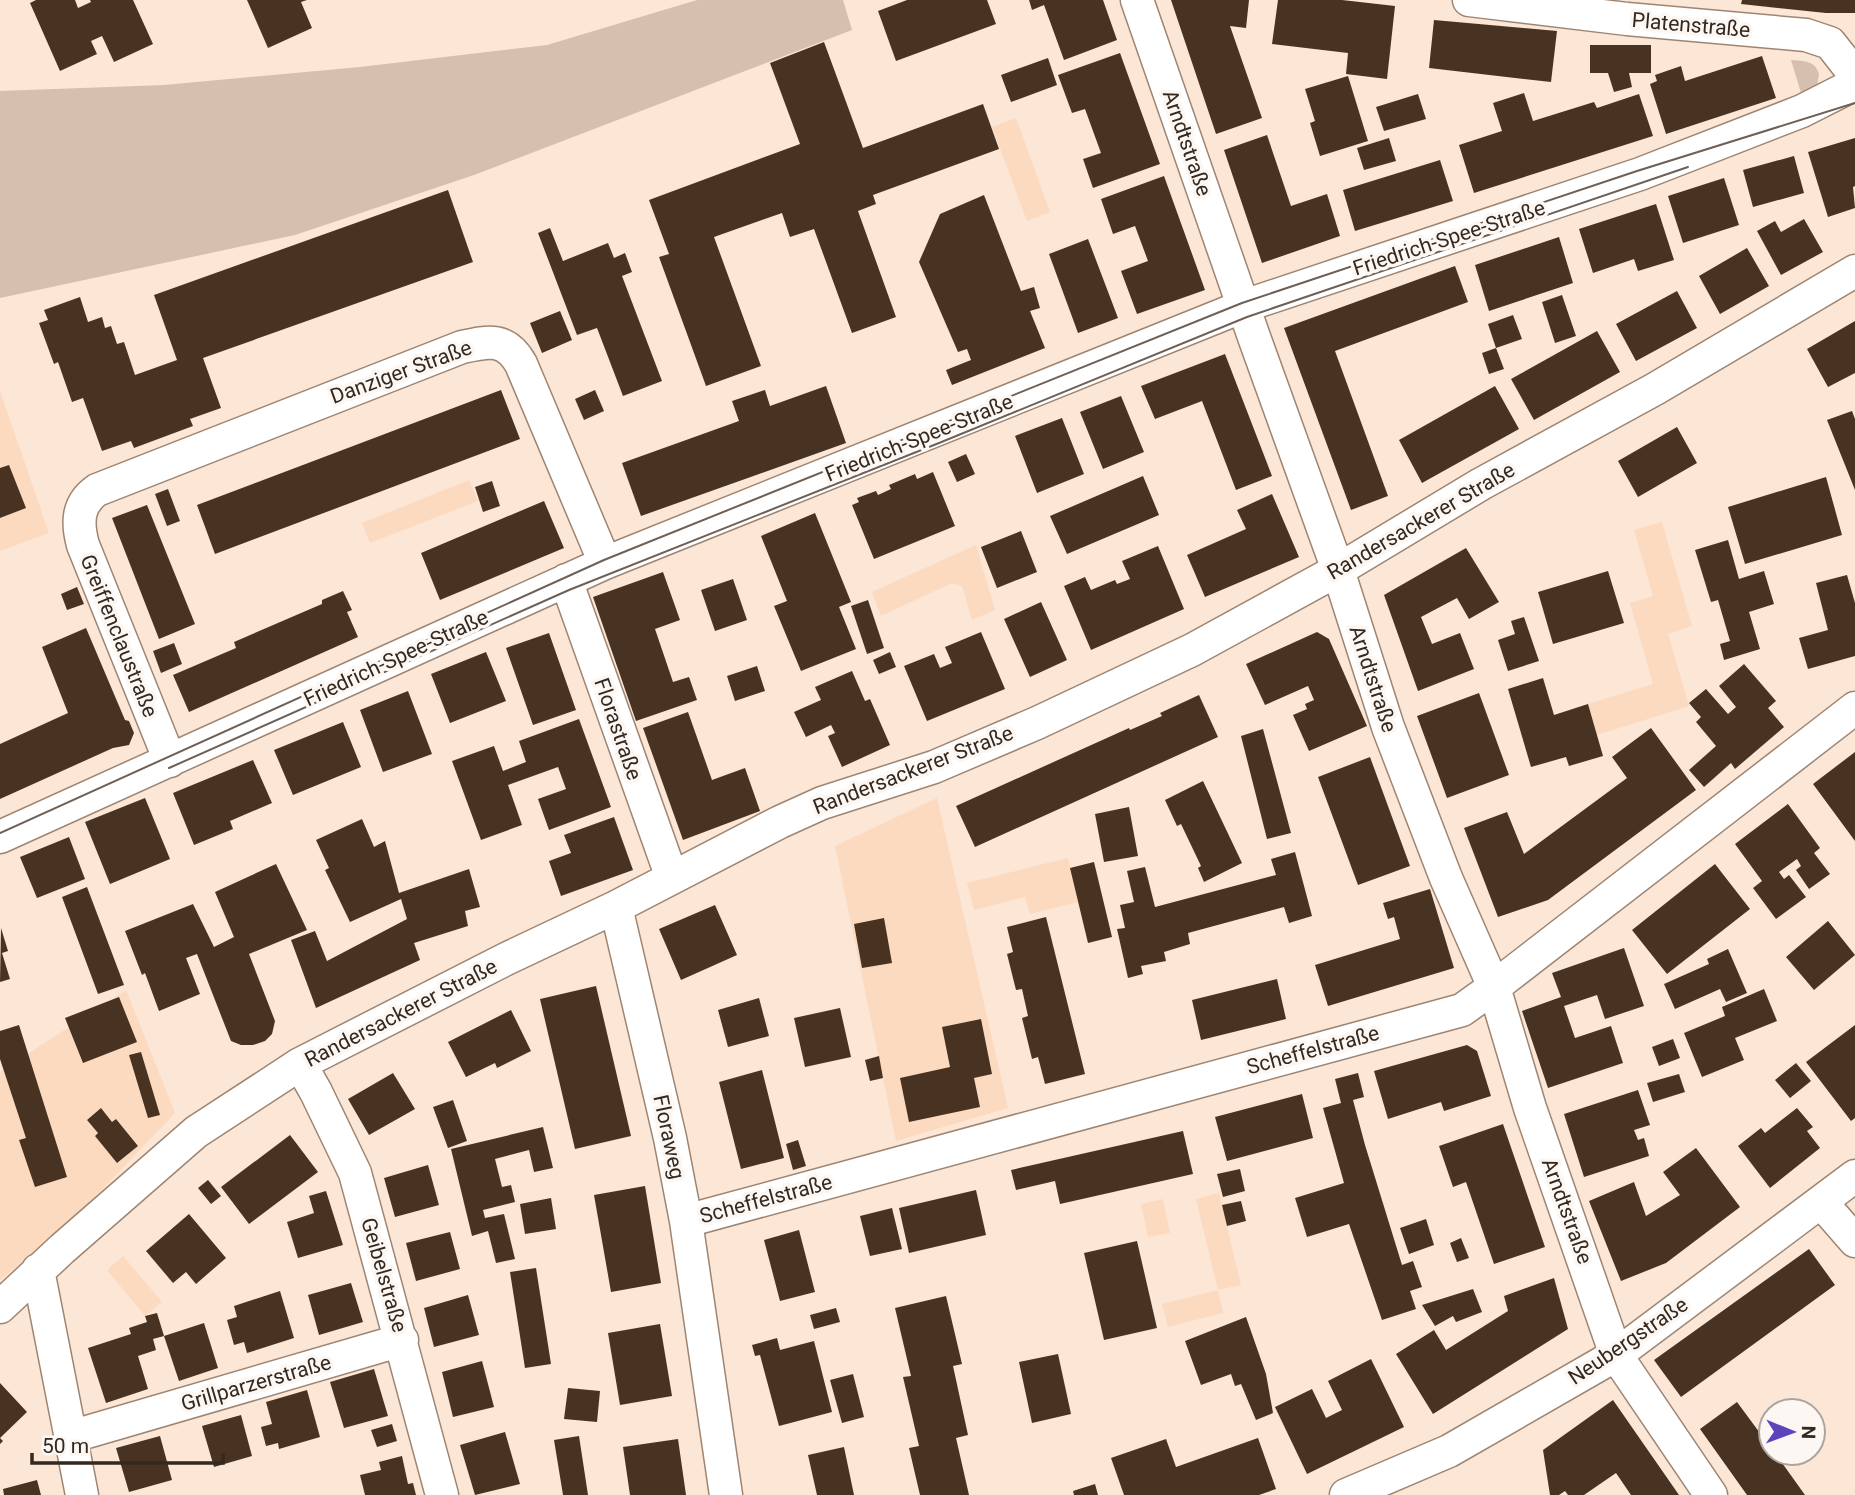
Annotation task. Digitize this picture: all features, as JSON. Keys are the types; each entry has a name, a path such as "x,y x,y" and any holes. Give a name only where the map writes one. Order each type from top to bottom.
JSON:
{"street":[{"name":"Arndtstraße","path":"1137,0 1338,570 1388,727 1446,878 1494,988 1530,1108 1616,1355 1711,1495"},
{"name":"Platenstraße","path":"1469,0 1623,9 1807,35 1830,43 1855,75"},
{"name":"Friedrich-Spee-Straße","path":"0,837 605,563 1244,306 1640,174 1819,104 1855,84"},
{"name":"Randersackerer Straße","path":"0,1307 38,1270 196,1132 300,1064 780,822 822,803 934,766 1037,723 1192,650 1338,570 1481,484 1654,389 1855,271"},
{"name":"Danziger Straße","path":"80,508 97,490 463,347 492,342 509,348 521,364 605,563"},
{"name":"Greiffenclaustraße","path":"80,508 78,529 83,545 170,761"},
{"name":"Florastraße","path":"566,580 672,878"},
{"name":"Scheffelstraße","path":"686,1221 1462,1010 1855,708"},
{"name":"Floraweg","path":"616,907 670,1138 686,1221 726,1495"},
{"name":"Geibelstraße","path":"300,1064 355,1173 442,1495"},
{"name":"Neubergstraße","path":"1346,1495 1448,1451 1616,1355 1855,1176"},
{"path":"1821,1202 1855,1241"},
{"path":"38,1270 82,1495"},
{"name":"Grillparzerstraße","path":"70,1437 402,1340"}],"shaded area":[{"path":"697,0 843,0 852,30 474,175 295,235 0,298 0,91 164,85 360,67 547,45"},
{"path":"1791,60 1808,62 1815,66 1819,74 1817,86 1801,93"},
{"path":"1016,118 1050,212 1027,221 992,127"},
{"path":"0,391 49,533 0,551"},
{"path":"469,480 478,501 370,543 362,523"},
{"path":"1662,522 1692,626 1668,634 1689,706 1597,735 1588,704 1653,684 1630,603 1653,596 1634,530"},
{"path":"976,545 995,610 972,620 962,586 952,583 881,616 872,592"},
{"path":"937,798 1008,1108 896,1141 835,846"},
{"path":"1068,858 1078,902 1030,914 1025,897 974,910 967,883"},
{"path":"126,990 175,1113 70,1223 0,1280 0,1072"},
{"path":"1219,1193 1241,1285 1218,1290 1196,1199"},
{"path":"1163,1199 1170,1233 1148,1237 1141,1204"},
{"path":"123,1256 162,1302 145,1316 107,1270"},
{"path":"1218,1290 1223,1313 1168,1327 1162,1304"}],"building":[{"path":"36,0 75,0 78,8 91,2 90,0 133,0 153,44 114,62 102,36 91,41 97,54 60,71 30,3"},
{"path":"247,0 307,0 301,2 312,28 268,48"},
{"path":"907,0 987,0 996,24 896,61 878,11"},
{"path":"1029,0 1103,0 1117,40 1064,60 1044,5 1032,10"},
{"path":"1171,0 1249,0 1246,28 1230,26 1262,118 1216,134"},
{"path":"1278,0 1342,0 1395,6 1387,79 1346,74 1348,53 1272,44"},
{"path":"1742,0 1855,0 1855,13 1826,13 1741,4"},
{"path":"1434,20 1557,31 1551,82 1429,68"},
{"path":"824,42 863,148 983,104 999,149 873,195 876,204 858,211 896,317 852,333 814,229 790,237 782,213 714,237 761,366 706,386 659,257 669,254 649,200 800,144 770,63"},
{"path":"1590,45 1651,45 1651,73 1629,73 1632,87 1614,92 1608,73 1590,73"},
{"path":"1120,53 1160,164 1093,188 1083,159 1101,153 1085,109 1072,113 1058,75"},
{"path":"1762,56 1776,98 1666,134 1650,84 1657,81 1655,75 1681,66 1685,81"},
{"path":"1048,58 1057,85 1011,102 1001,75"},
{"path":"1348,76 1368,141 1320,156 1310,123 1315,121 1305,89"},
{"path":"1524,93 1533,121 1594,102 1597,108 1639,94 1653,136 1474,193 1459,145 1502,131 1493,103"},
{"path":"1418,94 1426,119 1384,131 1376,107"},
{"path":"1267,135 1291,206 1327,194 1340,236 1262,263 1224,150"},
{"path":"1389,138 1396,161 1364,170 1357,148"},
{"path":"1855,138 1855,208 1828,217 1808,152"},
{"path":"1794,156 1804,193 1753,207 1743,170"},
{"path":"1440,160 1453,201 1355,231 1343,190"},
{"path":"1164,176 1205,290 1137,314 1121,271 1148,261 1135,226 1113,234 1101,199"},
{"path":"1724,178 1739,225 1683,243 1668,196"},
{"path":"448,190 473,262 203,358 221,408 190,419 193,426 134,448 131,441 102,451 83,398 72,402 58,362 54,364 39,323 48,320 44,310 80,297 88,322 102,317 105,328 111,326 117,344 124,342 135,375 177,360 154,295"},
{"path":"984,195 1021,291 1034,287 1040,308 1030,311 1045,348 952,385 946,370 971,360 967,349 958,352 919,262 940,214"},
{"path":"1656,204 1674,260 1638,271 1634,259 1593,273 1579,229"},
{"path":"1804,219 1823,252 1781,275 1757,231 1775,221 1781,232"},
{"path":"550,228 563,261 608,243 614,258 625,253 632,272 622,276 662,381 623,396 597,328 577,335 538,233"},
{"path":"1559,237 1573,283 1489,311 1475,265"},
{"path":"1088,239 1118,318 1078,333 1049,254"},
{"path":"1747,248 1769,286 1720,314 1699,276"},
{"path":"1455,266 1468,302 1335,351 1388,496 1351,510 1284,328"},
{"path":"1677,291 1697,328 1636,361 1616,324"},
{"path":"1562,295 1576,336 1555,343 1542,302"},
{"path":"560,311 572,340 542,353 530,323"},
{"path":"1513,315 1522,339 1496,348 1488,324"},
{"path":"1855,321 1855,373 1828,387 1807,349"},
{"path":"1597,331 1620,372 1534,420 1511,379"},
{"path":"1496,348 1504,369 1489,374 1482,353"},
{"path":"1225,354 1272,476 1236,490 1202,401 1155,419 1141,386"},
{"path":"826,386 846,443 641,516 622,463 739,421 732,401 765,390 770,406"},
{"path":"1495,386 1519,429 1422,483 1399,440"},
{"path":"501,390 520,439 215,554 197,505"},
{"path":"595,390 604,411 584,420 575,399"},
{"path":"1121,396 1144,452 1103,469 1080,412"},
{"path":"1852,411 1855,419 1855,490 1827,420"},
{"path":"1062,418 1084,474 1037,493 1015,436"},
{"path":"1677,427 1697,463 1638,497 1618,461"},
{"path":"966,454 975,474 957,482 948,462"},
{"path":"9,465 26,508 0,518 0,468"},
{"path":"933,472 955,526 874,559 852,505 859,502 857,498 876,491 878,495 891,489 889,485 915,474 917,479"},
{"path":"1143,476 1159,515 1067,554 1050,516"},
{"path":"1826,477 1842,535 1745,564 1728,507"},
{"path":"492,481 500,506 483,512 475,487"},
{"path":"168,489 180,521 167,526 155,494"},
{"path":"1272,494 1299,557 1205,597 1187,555 1246,529 1237,510"},
{"path":"544,501 564,548 440,600 421,553"},
{"path":"147,505 195,624 159,639 112,518"},
{"path":"815,513 851,602 839,607 856,649 801,671 774,606 787,601 761,536"},
{"path":"1021,531 1037,572 997,588 981,547"},
{"path":"1728,540 1739,579 1764,571 1774,604 1749,612 1760,649 1724,660 1720,644 1730,641 1718,600 1711,602 1695,550"},
{"path":"1158,546 1184,609 1091,650 1064,586 1085,577 1091,590 1115,580 1117,584 1130,579 1122,561"},
{"path":"1466,548 1499,602 1469,619 1457,598 1421,617 1432,644 1460,633 1474,669 1418,691 1384,595"},
{"path":"1608,571 1624,623 1553,644 1538,592"},
{"path":"663,572 680,620 655,629 673,682 689,677 697,700 636,721 593,597"},
{"path":"1847,575 1855,603 1855,656 1808,669 1799,638 1828,630 1816,583"},
{"path":"733,579 747,620 715,631 701,590"},
{"path":"77,587 84,604 67,610 61,594"},
{"path":"343,591 352,610 347,612 358,637 189,712 173,675 236,648 234,642 322,604 322,600"},
{"path":"868,600 884,648 867,654 851,606"},
{"path":"1041,602 1067,660 1030,677 1004,619"},
{"path":"1524,617 1539,661 1508,671 1498,640 1515,634 1511,621"},
{"path":"86,628 125,720 129,721 134,733 129,745 113,748 0,799 0,744 68,713 42,647"},
{"path":"981,632 1005,689 927,721 904,666 934,654 940,668 952,663 945,647"},
{"path":"1317,632 1329,639 1367,726 1309,751 1293,715 1307,709 1305,704 1314,700 1308,686 1265,705 1246,664"},
{"path":"549,633 576,710 533,725 506,648"},
{"path":"174,643 182,664 161,673 153,651"},
{"path":"486,652 506,701 450,723 431,674"},
{"path":"890,652 896,667 879,674 873,660"},
{"path":"1744,664 1776,701 1768,708 1784,727 1735,769 1731,763 1704,787 1689,770 1716,746 1696,722 1701,717 1689,703 1706,689 1728,714 1736,707 1719,686"},
{"path":"757,666 765,691 735,701 727,676"},
{"path":"852,671 865,701 870,699 890,745 842,767 828,736 835,733 831,725 806,737 794,712 821,700 815,687"},
{"path":"1543,678 1554,715 1588,704 1603,756 1569,766 1566,757 1531,767 1508,689"},
{"path":"408,691 432,754 383,772 360,710"},
{"path":"1479,693 1509,775 1447,798 1417,716"},
{"path":"1199,695 1218,737 975,847 956,806 1129,728 1130,730 1162,716 1160,713"},
{"path":"688,712 712,780 745,768 760,811 683,840 643,728"},
{"path":"579,719 611,807 549,830 538,799 566,789 558,767 508,785 522,825 481,840 452,761 494,746 503,771 526,762 519,741"},
{"path":"343,722 361,767 293,795 274,750"},
{"path":"1651,728 1696,790 1548,900 1498,917 1464,828 1507,812 1524,854 1627,778 1612,757"},
{"path":"1263,729 1291,833 1267,839 1241,736"},
{"path":"1855,752 1855,841 1813,784"},
{"path":"1370,757 1410,866 1358,885 1318,777"},
{"path":"253,760 272,803 230,821 233,829 194,845 173,793"},
{"path":"1203,781 1242,863 1204,882 1198,868 1201,866 1181,824 1177,826 1165,800"},
{"path":"145,798 170,859 110,884 85,822"},
{"path":"1788,804 1820,848 1814,853 1830,874 1809,889 1796,870 1801,866 1797,859 1779,872 1784,879 1789,875 1806,897 1776,919 1753,888 1762,881 1735,844"},
{"path":"1129,807 1138,856 1104,862 1095,814"},
{"path":"614,817 633,870 561,896 549,861 571,853 564,835"},
{"path":"362,819 374,847 385,841 399,893 469,869 480,907 465,911 468,926 414,943 420,960 316,1008 291,940 315,931 327,961 407,919 401,899 350,922 325,870 329,868 316,840"},
{"path":"69,837 85,879 37,898 20,857"},
{"path":"1295,852 1312,916 1289,923 1284,907 1188,933 1190,944 1164,952 1166,961 1141,966 1143,974 1128,978 1117,929 1125,928 1120,905 1134,902 1127,871 1145,867 1155,907 1276,875 1271,859"},
{"path":"1094,862 1112,937 1088,943 1070,868"},
{"path":"276,864 307,930 249,954 275,1021 272,1034 265,1041 253,1045 241,1045 231,1041 197,954 186,958 200,994 159,1011 125,931 193,904 214,947 234,937 215,892"},
{"path":"1715,864 1750,909 1667,974 1632,930"},
{"path":"87,887 124,985 98,994 62,897"},
{"path":"1430,889 1454,968 1328,1006 1315,965 1400,939 1394,917 1388,919 1383,903"},
{"path":"715,905 737,955 681,980 659,929"},
{"path":"1046,917 1085,1074 1045,1084 1038,1057 1032,1059 1022,1018 1028,1016 1022,989 1016,990 1007,954 1013,952 1007,927"},
{"path":"884,918 892,963 862,968 854,924"},
{"path":"1828,921 1855,955 1814,990 1786,957"},
{"path":"1,928 8,951 2,953 10,979 0,982"},
{"path":"1624,948 1644,1006 1605,1019 1597,995 1564,1006 1575,1038 1611,1026 1623,1063 1548,1088 1522,1011 1561,997 1552,973"},
{"path":"1728,949 1747,993 1726,1002 1720,989 1675,1009 1664,984 1709,964 1707,959"},
{"path":"1277,979 1286,1019 1201,1040 1192,1000"},
{"path":"596,986 631,1136 575,1149 540,999"},
{"path":"1764,989 1777,1021 1735,1038 1744,1060 1702,1077 1684,1033 1725,1016 1722,1007"},
{"path":"119,997 137,1042 83,1063 65,1018"},
{"path":"759,998 769,1036 728,1047 718,1010"},
{"path":"840,1008 851,1057 805,1067 794,1018"},
{"path":"511,1010 531,1051 497,1068 495,1063 466,1077 448,1042"},
{"path":"981,1019 992,1074 974,1078 980,1107 909,1122 900,1078 950,1067 942,1027"},
{"path":"19,1025 67,1177 35,1187 19,1140 26,1138 0,1059 0,1031"},
{"path":"1855,1025 1855,1118 1851,1121 1806,1062"},
{"path":"1673,1039 1680,1058 1659,1066 1652,1047"},
{"path":"1467,1045 1477,1051 1491,1096 1444,1111 1441,1102 1388,1119 1374,1071"},
{"path":"141,1052 160,1115 148,1118 129,1055"},
{"path":"879,1056 883,1078 870,1081 865,1060"},
{"path":"1796,1063 1811,1081 1790,1098 1775,1080"},
{"path":"762,1070 784,1158 741,1169 719,1082"},
{"path":"393,1073 415,1109 369,1135 348,1099"},
{"path":"1358,1073 1364,1097 1353,1100 1365,1145 1402,1265 1413,1261 1422,1287 1410,1291 1416,1309 1382,1320 1349,1224 1307,1237 1295,1198 1344,1183 1323,1108 1341,1103 1335,1079"},
{"path":"1679,1074 1685,1092 1653,1102 1647,1083"},
{"path":"1638,1090 1650,1125 1634,1130 1638,1140 1644,1138 1649,1156 1584,1177 1564,1114"},
{"path":"1302,1094 1313,1138 1227,1161 1215,1117"},
{"path":"453,1100 467,1141 448,1148 433,1107"},
{"path":"101,1108 112,1122 116,1119 138,1146 117,1163 95,1136 98,1133 87,1120"},
{"path":"1797,1108 1813,1127 1807,1131 1820,1148 1770,1188 1738,1146 1761,1128 1765,1133"},
{"path":"1503,1124 1545,1247 1494,1264 1466,1182 1453,1187 1439,1146"},
{"path":"543,1127 553,1168 534,1172 529,1150 495,1159 502,1187 511,1185 515,1202 483,1210 485,1218 504,1214 515,1259 496,1263 488,1231 472,1236 451,1149"},
{"path":"1183,1131 1193,1174 1060,1204 1055,1181 1016,1190 1011,1170"},
{"path":"290,1135 318,1172 249,1224 221,1187"},
{"path":"798,1140 806,1166 793,1170 786,1144"},
{"path":"1696,1148 1740,1207 1666,1263 1621,1281 1589,1201 1634,1182 1646,1216 1680,1195 1663,1172"},
{"path":"428,1165 439,1205 395,1217 384,1178"},
{"path":"1240,1169 1245,1191 1223,1197 1217,1174"},
{"path":"208,1180 221,1196 211,1204 198,1188"},
{"path":"645,1186 661,1283 611,1292 594,1195"},
{"path":"976,1190 986,1235 909,1253 899,1208"},
{"path":"326,1191 343,1245 298,1258 287,1222 314,1213 309,1196"},
{"path":"551,1198 556,1229 525,1234 520,1204"},
{"path":"1241,1201 1246,1221 1227,1226 1222,1205"},
{"path":"892,1208 902,1249 870,1256 860,1216"},
{"path":"189,1214 226,1258 196,1284 186,1272 173,1283 146,1251"},
{"path":"1426,1219 1434,1245 1409,1254 1400,1228"},
{"path":"799,1230 815,1292 780,1301 764,1240"},
{"path":"450,1232 460,1269 416,1281 406,1243"},
{"path":"1461,1238 1469,1258 1457,1262 1450,1243"},
{"path":"1137,1241 1157,1328 1104,1340 1084,1253"},
{"path":"1809,1249 1835,1285 1681,1397 1654,1360"},
{"path":"536,1268 551,1364 525,1368 510,1272"},
{"path":"1554,1278 1568,1329 1433,1414 1396,1354 1434,1330 1446,1350 1508,1311 1504,1296"},
{"path":"351,1283 363,1322 319,1335 308,1295"},
{"path":"1473,1289 1482,1312 1456,1322 1453,1316 1435,1326 1422,1305"},
{"path":"280,1291 294,1338 247,1353 244,1342 234,1345 227,1320 237,1317 234,1306"},
{"path":"468,1295 479,1335 434,1347 424,1308"},
{"path":"946,1296 962,1364 953,1366 968,1435 956,1438 969,1495 920,1495 909,1448 919,1446 903,1377 911,1376 895,1308"},
{"path":"836,1308 840,1322 814,1329 810,1315"},
{"path":"157,1313 164,1336 153,1339 156,1350 138,1356 148,1389 106,1403 88,1348 131,1334 129,1328 147,1322 145,1316"},
{"path":"1246,1317 1266,1374 1273,1413 1256,1420 1241,1384 1235,1386 1231,1374 1201,1385 1185,1341"},
{"path":"204,1323 218,1368 179,1381 164,1336"},
{"path":"660,1324 672,1396 620,1405 608,1333"},
{"path":"777,1338 780,1350 814,1341 832,1412 779,1426 760,1355 755,1356 752,1345"},
{"path":"1058,1354 1071,1414 1032,1423 1019,1362"},
{"path":"1371,1359 1404,1427 1307,1474 1275,1407 1312,1389 1326,1418 1342,1410 1328,1381"},
{"path":"482,1361 494,1407 453,1417 442,1372"},
{"path":"374,1369 388,1416 344,1428 330,1382"},
{"path":"853,1374 864,1417 842,1423 830,1380"},
{"path":"0,1383 27,1412 0,1438"},
{"path":"568,1388 600,1391 597,1422 564,1419"},
{"path":"307,1390 320,1437 279,1449 278,1443 266,1446 261,1427 272,1424 266,1402"},
{"path":"1613,1400 1679,1495 1631,1495 1616,1473 1584,1495 1568,1495 1565,1491 1559,1495 1550,1495 1543,1450"},
{"path":"1737,1402 1757,1429 1757,1467 1785,1467 1805,1495 1747,1495 1700,1429"},
{"path":"241,1415 252,1456 214,1467 202,1426"},
{"path":"392,1424 397,1441 377,1447 371,1430"},
{"path":"505,1432 520,1484 475,1495 460,1445"},
{"path":"160,1436 172,1480 129,1492 116,1448"},
{"path":"579,1436 588,1495 563,1495 554,1440"},
{"path":"1258,1438 1276,1489 1259,1495 1124,1495 1111,1458 1166,1439 1176,1467"},
{"path":"678,1439 686,1495 630,1495 623,1447"},
{"path":"844,1447 854,1495 817,1495 808,1455"},
{"path":"402,1456 408,1484 413,1483 416,1495 365,1495 360,1475 381,1470 379,1462"},
{"path":"37,1480 41,1495 4,1495 3,1489"},
{"path":"1095,1484 1098,1495 1074,1495 1073,1491"}],"tram line":[{"path":"0,833 604,560 1242,303 1637,171 1855,103"},
{"path":"169,768 569,590 1247,317 1688,167"}]}
